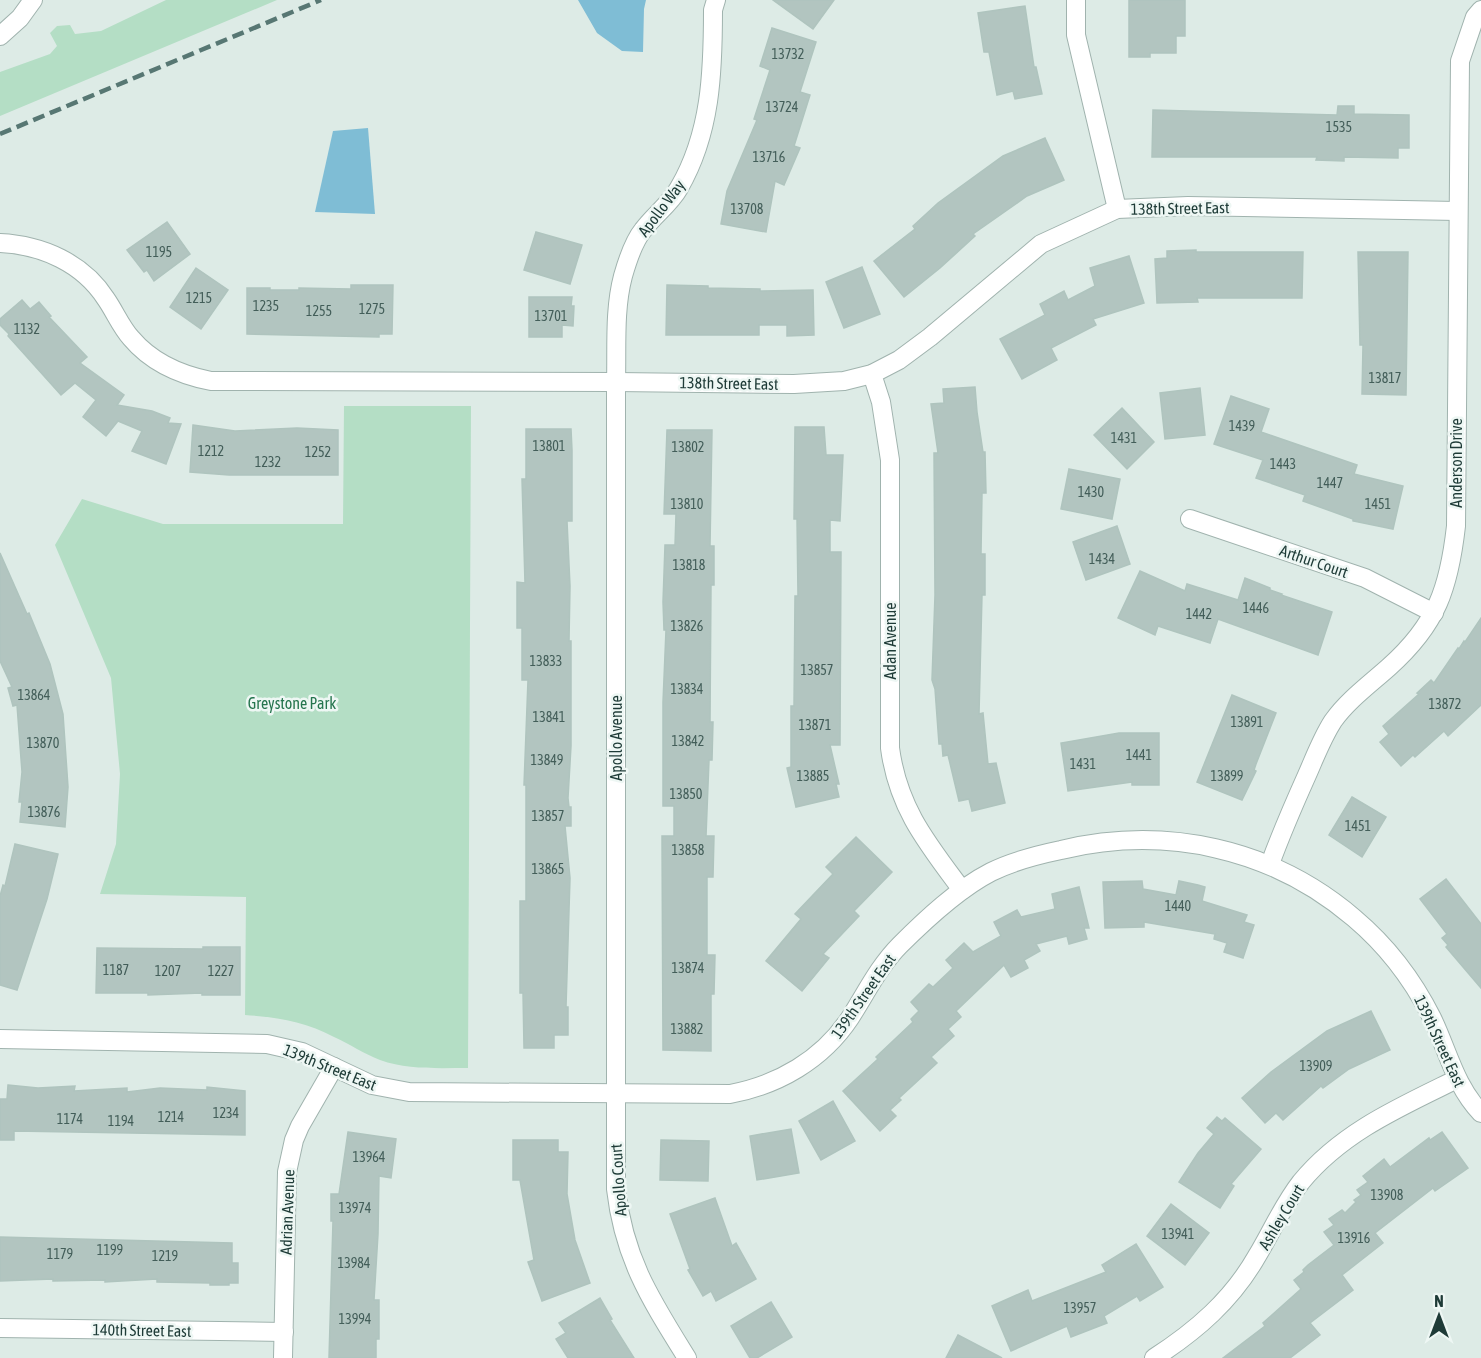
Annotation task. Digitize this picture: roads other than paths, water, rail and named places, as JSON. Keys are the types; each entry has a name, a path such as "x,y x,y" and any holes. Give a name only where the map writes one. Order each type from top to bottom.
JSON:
{"street":[{"path":"0,36 20,18 33,0"},
{"name":"Apollo Way","path":"616,382 619,298 623,275 641,232 678,190 693,162 706,121 711,90 713,10 716,0"},
{"path":"1076,0 1076,35 1117,209"},
{"name":"Anderson Drive","path":"1270,864 1320,747 1334,720 1415,641 1434,613 1452,562 1456,526 1460,62 1475,17 1481,10"},
{"name":"138th Street East","path":"0,243 29,246 73,266 96,286 122,326 142,349 167,367 211,381 794,384 844,381 872,374 899,360 1041,244 1117,209 1188,206 1458,211"},
{"name":"Adan Avenue","path":"872,374 881,402 890,460 890,747 893,772 901,796 915,825 962,890"},
{"name":"Apollo Avenue","path":"616,382 616,1094"},
{"name":"Arthur Court","path":"1190,519 1365,578 1434,613"},
{"name":"139th Street East","path":"0,1039 267,1044 302,1052 372,1085 410,1092 730,1094 753,1090 776,1082 827,1046 848,1020 880,968 899,946 962,890 992,872 1026,858 1084,844 1140,839 1180,841 1227,850 1270,864 1337,903 1368,930 1406,974 1431,1016 1465,1094 1481,1113"},
{"name":"Adrian Avenue","path":"283,1358 286,1188 290,1156 300,1126 334,1067"},
{"name":"Ashley Court","path":"1154,1358 1205,1321 1234,1291 1257,1256 1288,1200 1301,1182 1331,1151 1366,1125 1457,1079"},
{"name":"Apollo Court","path":"616,1094 616,1189 622,1230 644,1287 687,1358"},
{"name":"140th Street East","path":"0,1328 284,1332"}],"water":[{"path":"578,0 646,0 643,52 622,51 597,33"},
{"path":"368,128 375,214 315,212 333,131"}],"railway":[{"path":"0,134 321,0"}],"park label":[{"name":"Greystone Park","path":"292,703"}]}
